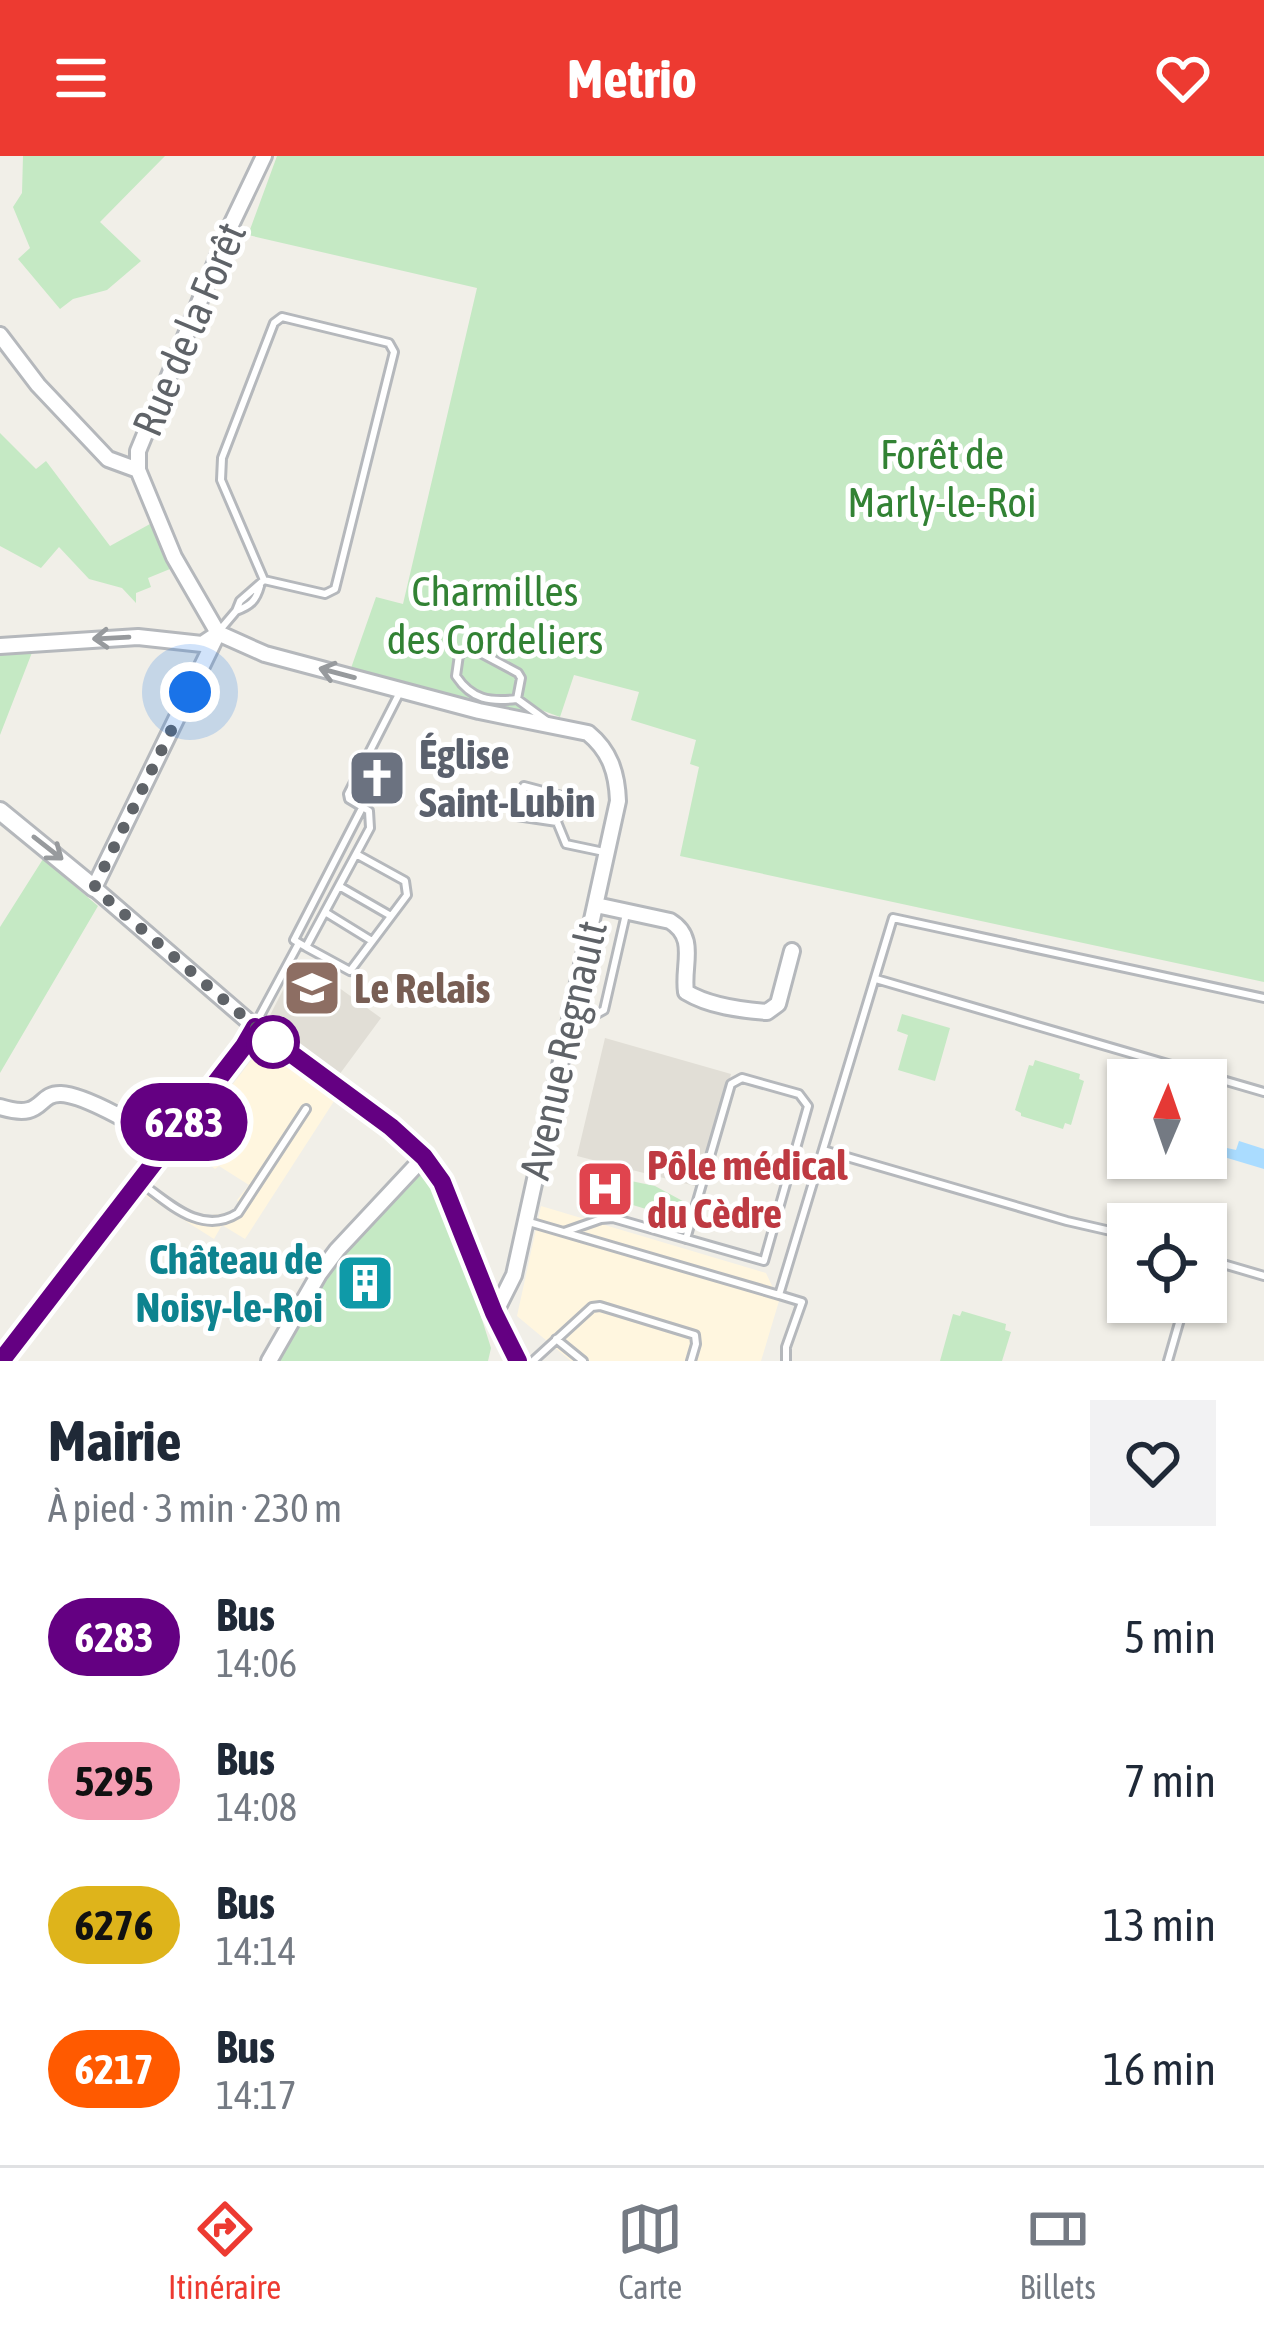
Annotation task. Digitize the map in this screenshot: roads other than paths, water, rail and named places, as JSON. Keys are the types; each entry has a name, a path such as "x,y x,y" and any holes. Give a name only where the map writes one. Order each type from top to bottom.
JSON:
{"street":[{"name":"Rue de la Forêt","path":"218,633 174,557 138,470 138,451 264,156"},
{"path":"0,335 38,385 108,459 138,470"},
{"path":"0,646 125,637 202,644 218,633"},
{"path":"218,633 266,655 479,711 549,724"},
{"path":"94,888 218,633"},
{"name":"Avenue Regnault","path":"494,1313 514,1275 618,801 617,782 602,745 588,733 549,724"},
{"path":"0,811 74,868 255,1027 391,1127 424,1157 442,1182 518,1361"},
{"path":"596,905 670,921 684,931 688,942 684,982 686,992 697,999 767,1012 778,1004 792,951"},
{"path":"2,1361 255,1027"},
{"path":"0,1107 24,1112 35,1110 50,1096 67,1095 166,1144"},
{"path":"269,1361 337,1250 424,1157"}],"lane":[{"path":"218,633 248,591 262,583 325,594 335,589 394,352 389,343 282,316 274,322 222,458 221,480 262,583"},
{"path":"517,699 518,673 475,650 460,655 456,676 465,690 498,701 517,699 549,724"},
{"path":"255,1027 370,828 369,811 348,794 401,691"},
{"path":"556,822 517,816 524,786 562,796 556,822 566,844 606,852"},
{"path":"356,854 404,881 407,895 350,971 294,940 362,807"},
{"path":"339,886 391,916"},
{"path":"325,912 372,941"},
{"path":"568,1030 604,1010 627,912"},
{"path":"779,1295 893,918 1264,998"},
{"path":"875,979 1264,1092"},
{"path":"564,1232 613,1218 686,1239 764,1261 808,1106 799,1094 742,1078 730,1084 686,1239"},
{"path":"138,1181 189,1217 228,1220 238,1213 306,1109"},
{"path":"824,1150 1107,1230"},
{"path":"526,1222 802,1302 786,1361"},
{"path":"1227,1265 1264,1276"},
{"path":"533,1361 592,1307 600,1306 695,1335 691,1361"},
{"path":"1168,1361 1179,1323"},
{"path":"556,1339 583,1361"}],"water":[{"path":"1239,1141 1264,1149 1264,1169 1227,1158 1227,1148 1236,1150"}],"place":[{"name":"Église Saint-Lubin","path":"377,778"},
{"name":"Le Relais","path":"312,988"},
{"name":"Pôle médical du Cèdre","path":"605,1189"},
{"name":"Château de Noisy-le-Roi","path":"365,1283"}],"park label":[{"name":"Forêt de Marly-le-Roi","path":"942,478"},
{"name":"Charmilles des Cordeliers","path":"495,615"}]}
